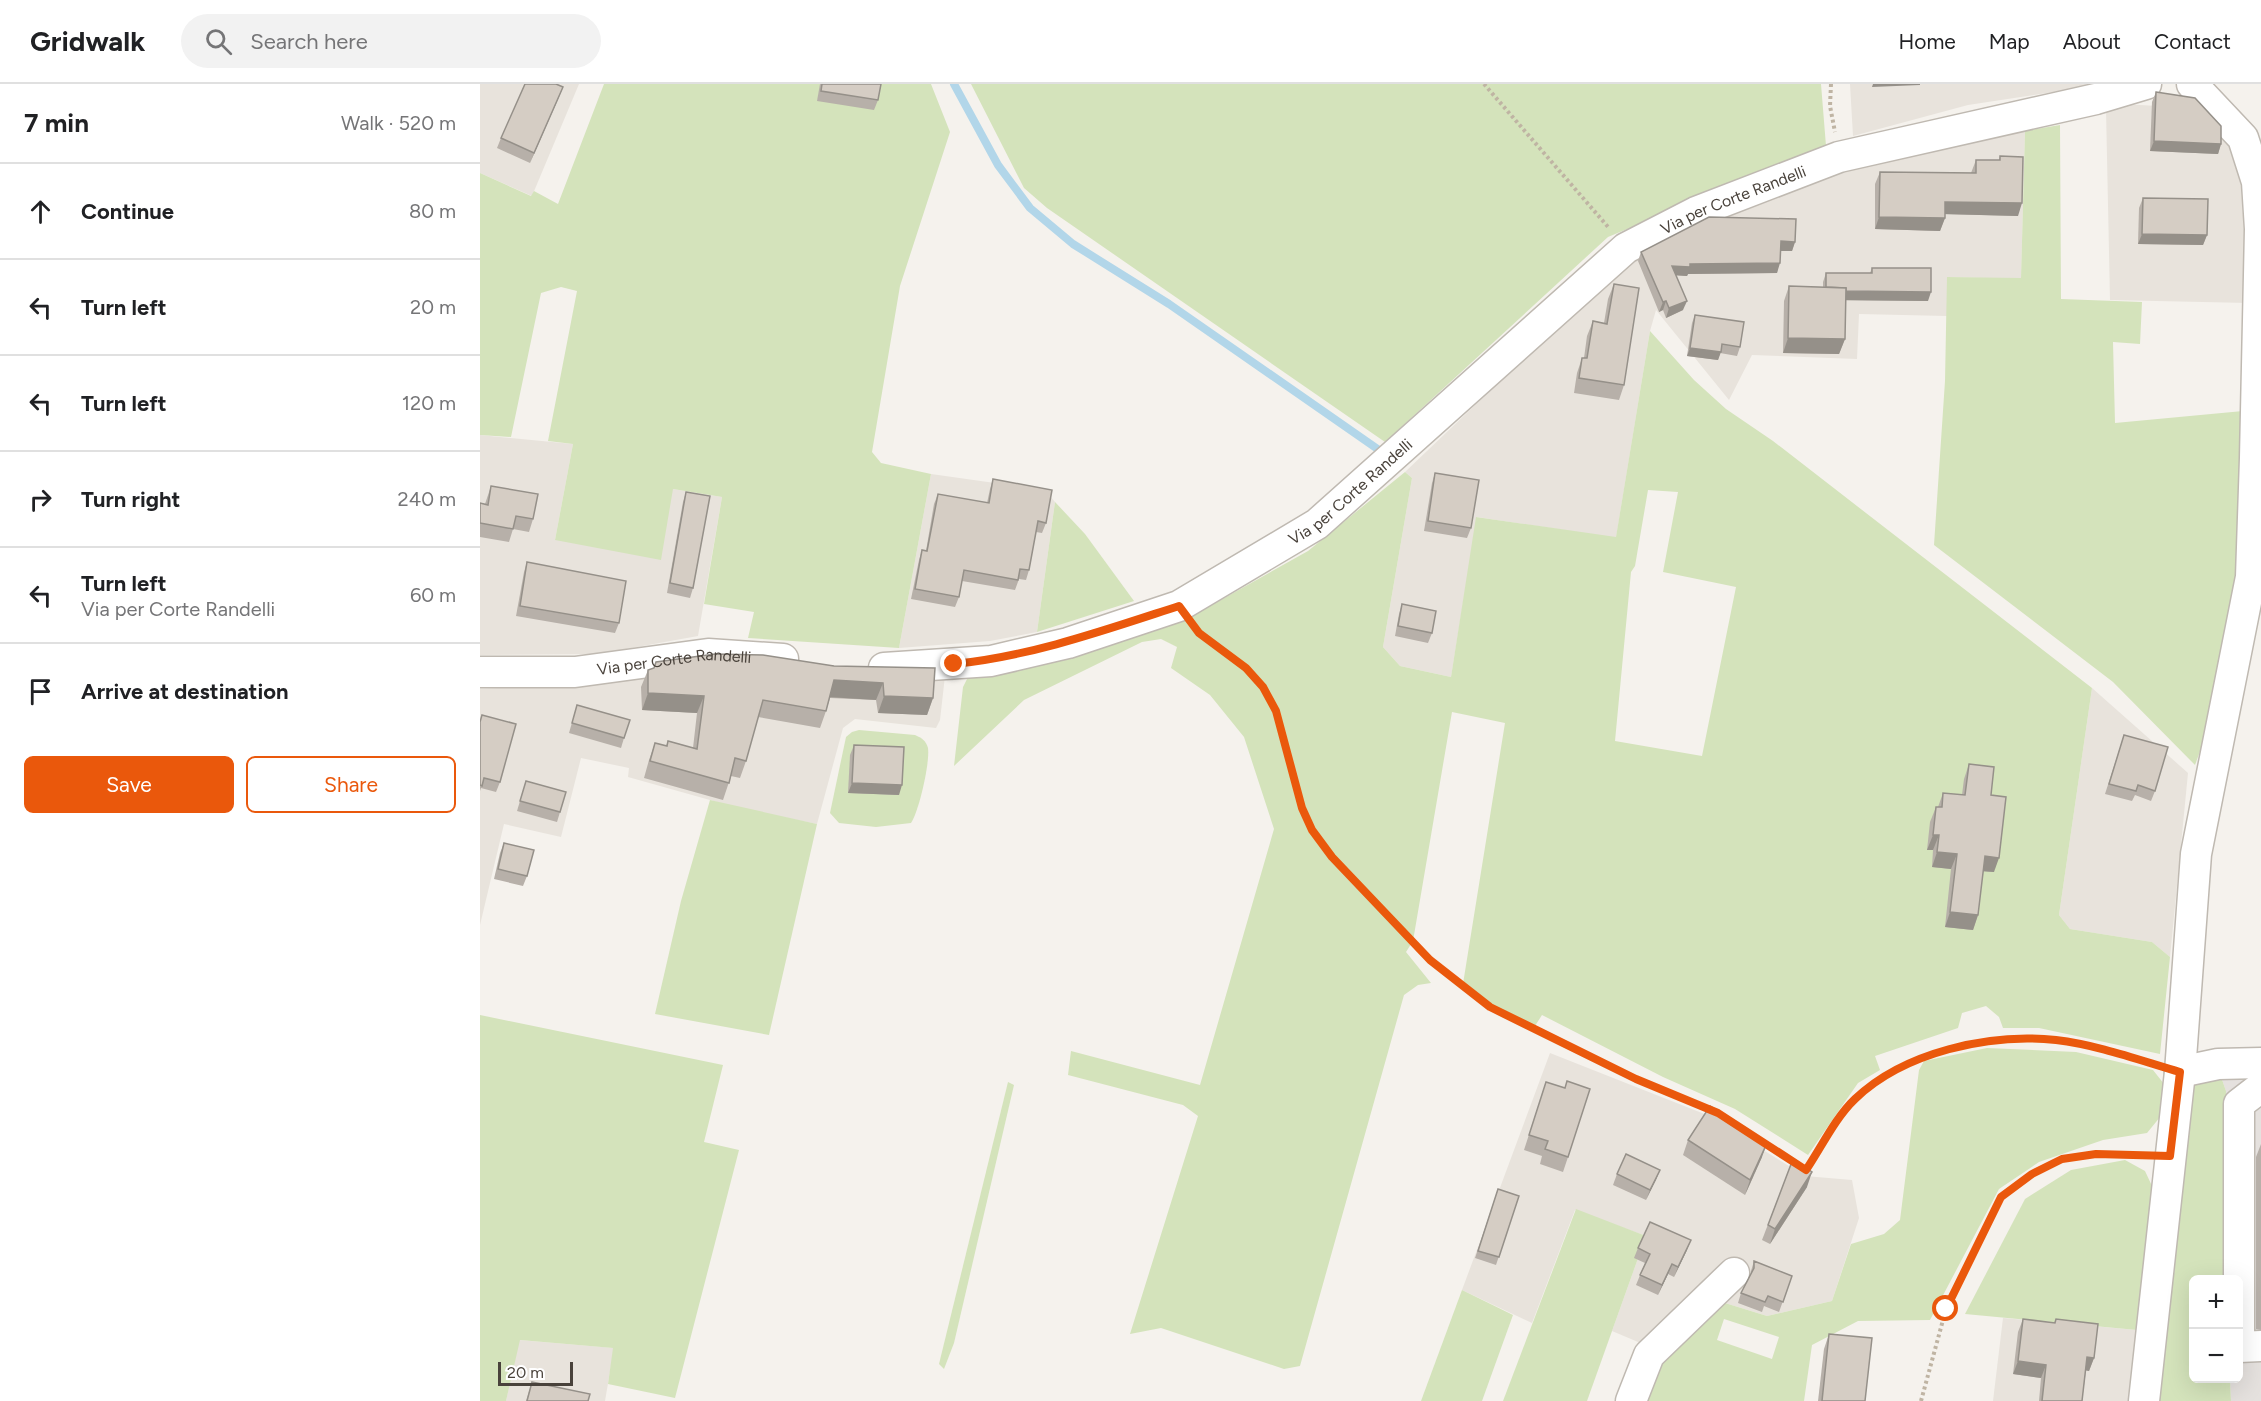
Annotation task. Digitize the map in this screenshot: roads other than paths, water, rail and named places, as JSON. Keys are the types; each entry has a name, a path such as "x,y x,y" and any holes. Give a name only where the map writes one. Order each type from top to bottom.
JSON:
{"street":[{"name":"Via per Corte Randelli","path":"862,668 920,668 992,661 1068,643 1179,606 1317,524 1626,248 1696,212 1839,157 2096,99 2146,84"},
{"path":"2144,1401 2180,1072 2196,854 2251,576 2260,229 2258,182 2243,138 2192,84"},
{"name":"Via per Corte Randelli","path":"480,672 575,672 708,654 758,655 805,663"},
{"path":"2180,1072 2218,1064 2259,1073 2239,1104 2239,1347 2261,1346"},
{"path":"1631,1401 1649,1355 1734,1273"}],"waterway":[{"path":"954,84 998,165 1030,208 1073,244 1169,304 1379,450"}]}
